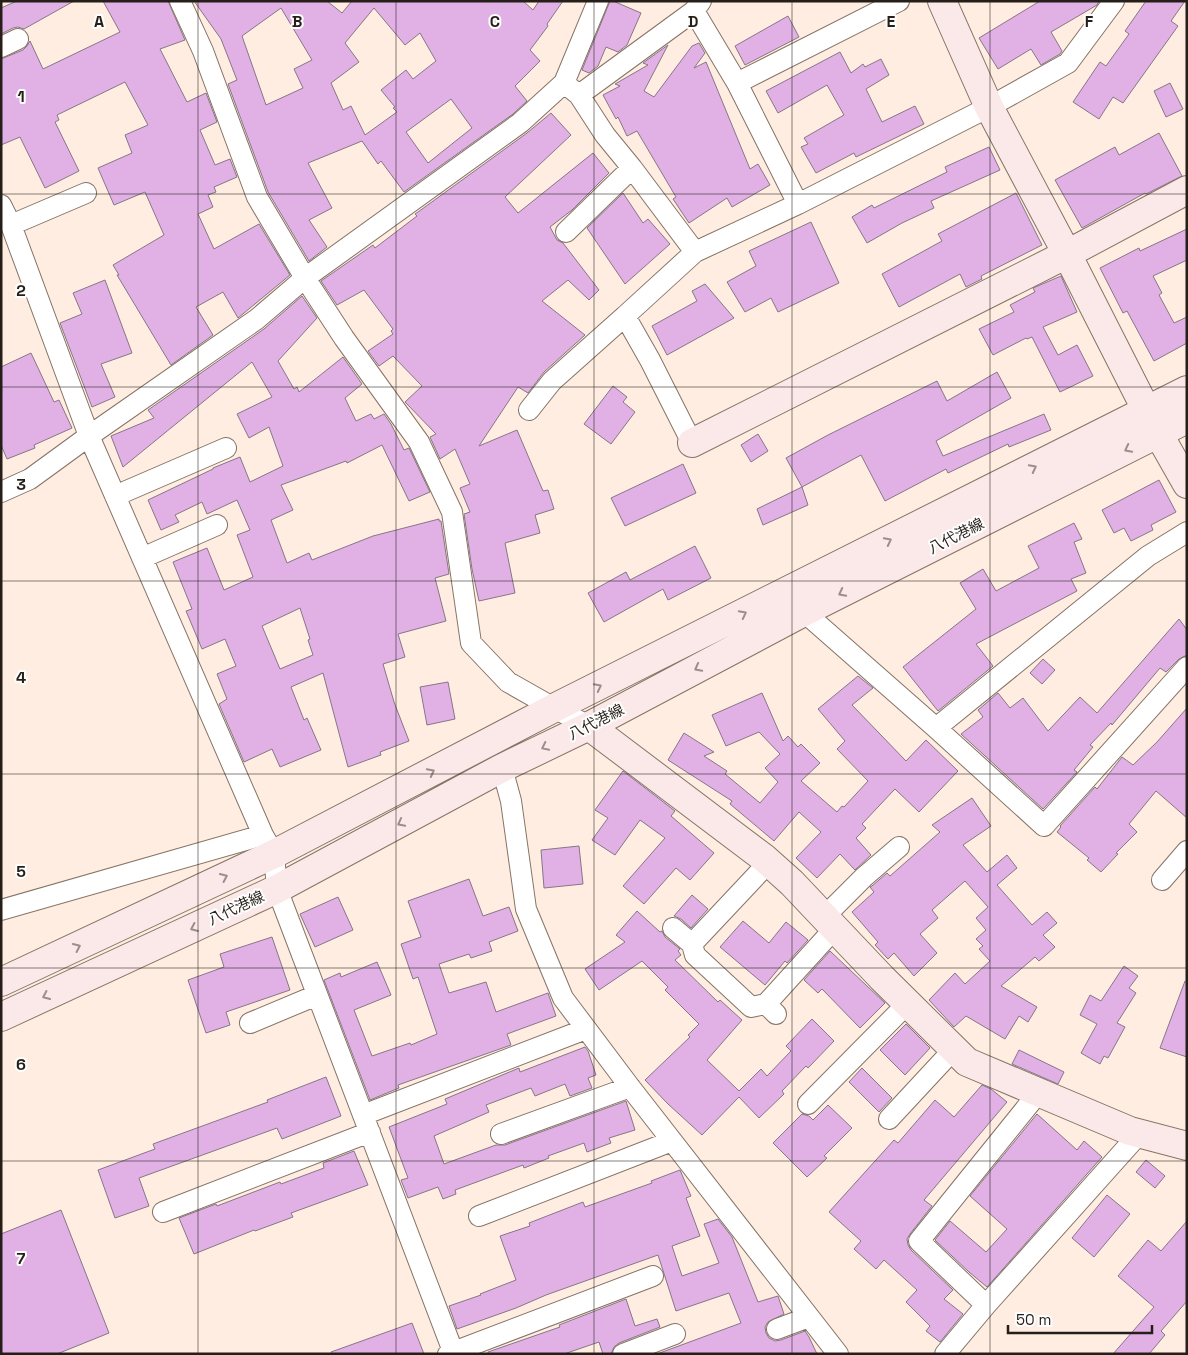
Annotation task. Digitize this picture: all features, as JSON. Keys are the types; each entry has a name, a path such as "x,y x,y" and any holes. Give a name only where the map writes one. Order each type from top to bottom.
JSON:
{"main road":[{"path":"942,1 989,107 1187,484"},
{"path":"692,443 1067,254 1187,190"},
{"name":"八代港線","path":"1,1016 277,889 502,768 589,726 804,612 1153,422 1187,390"},
{"name":"八代港線","path":"1,982 268,844 1153,422 1187,419"},
{"path":"589,726 769,862 792,883 967,1062 1139,1134 1187,1146"}],"street":[{"path":"180,1 203,51 257,197 305,278 344,338 419,442 452,512 472,642 508,682 589,726"},
{"path":"572,89 598,1"},
{"path":"737,83 899,1"},
{"path":"529,410 552,380 695,252 798,204 989,107 1068,63 1110,3"},
{"path":"1,492 30,479 257,319 305,278 520,123 698,6 798,204"},
{"path":"572,89 604,135 632,168 695,252"},
{"path":"566,232 632,168"},
{"path":"12,225 86,193"},
{"path":"1,205 12,225 89,436 268,844 277,889 452,1353 653,1276"},
{"path":"624,316 650,360 692,443"},
{"path":"115,496 226,448"},
{"path":"142,558 217,525"},
{"path":"936,728 1148,556 1187,532"},
{"path":"804,612 1044,826 1187,667"},
{"path":"502,768 511,801 526,909 563,998 838,1354"},
{"path":"1,910 268,844"},
{"path":"673,928 692,944 695,955 751,1007 771,1009 830,922 864,877 899,847"},
{"path":"1162,880 1187,851"},
{"path":"692,944 769,862"},
{"path":"250,1023 317,996"},
{"path":"808,1104 908,1003"},
{"path":"163,1212 586,1029"},
{"path":"889,1119 954,1049"},
{"path":"501,1134 630,1087"},
{"path":"986,1305 919,1241 1039,1092"},
{"path":"945,1354 986,1305 1139,1134"},
{"path":"478,1216 672,1141"},
{"path":"777,1329 809,1317"},
{"path":"623,1354 675,1334"}],"building":[{"path":"17,1 74,1 24,29 13,28 1,34 1,8"},
{"path":"103,1 168,1 185,40 160,49 187,102 206,93 217,122 200,130 215,165 230,159 237,177 214,187 216,192 208,195 213,207 198,214 214,249 259,224 290,275 238,318 223,292 196,307 213,335 171,365 117,275 119,275 113,265 164,235 145,192 114,205 98,168 132,153 125,135 148,125 125,82 57,115 59,120 55,122 79,171 45,188 20,137 1,145 1,59 23,50 30,41 43,69 120,32"},
{"path":"194,1 327,1 342,13 352,1 523,1 533,10 539,1 563,1 547,24 548,26 530,50 540,61 515,86 527,101 513,114 404,192 381,161 378,164 362,141 308,163 332,208 309,220 327,247 309,261 268,192 228,84 237,80 221,39","holes":["281,8 312,60 294,69 303,88 266,105 242,36","374,8 405,45 420,33 436,61 413,79 406,70 381,90 397,112 365,135 351,106 343,110 331,83 359,62 345,43","451,99 472,128 428,163 406,132"]},
{"path":"610,1 641,13 627,45 618,52 606,47 598,66 589,73 582,70"},
{"path":"1040,1 1099,1 1097,5 1051,32 1062,51 1060,54 1041,65 1031,49 998,69 979,38"},
{"path":"1146,1 1185,1 1171,21 1178,26 1123,103 1113,97 1099,119 1073,102 1100,62 1106,66 1129,34 1125,31"},
{"path":"788,16 799,37 745,65 735,46"},
{"path":"699,43 705,53 694,68 706,62 750,169 758,164 770,185 732,207 727,198 689,223 673,199 676,197 637,131 627,136 618,117 616,119 603,95 620,86 615,84 648,65 643,63 668,45 644,91 654,97 692,46"},
{"path":"840,52 851,73 863,64 865,67 881,59 889,75 866,89 882,122 915,106 924,124 856,157 854,153 816,173 801,147 808,144 804,138 844,115 827,85 778,113 766,91"},
{"path":"1170,83 1183,109 1166,117 1154,91"},
{"path":"551,113 571,135 505,197 518,213 593,153 609,173 572,210 550,227 557,240 563,243 599,290 589,300 568,280 542,301 585,335 544,372 528,393 518,387 479,446 517,430 543,491 548,490 554,509 535,515 540,533 505,543 515,593 479,601 464,514 470,512 460,488 470,484 455,449 440,459 430,437 436,434 405,402 422,386 393,356 379,366 368,351 393,334 391,331 393,329 364,290 337,305 321,281 373,245 375,248 417,216 415,214 527,133"},
{"path":"1159,133 1182,176 1145,193 1082,228 1055,180 1115,147 1119,155"},
{"path":"989,147 1000,170 931,201 934,208 902,223 867,243 852,217 872,205 874,208 947,172 945,167"},
{"path":"623,193 643,223 648,219 670,244 625,284 587,228"},
{"path":"1016,193 1042,245 981,276 982,279 966,287 960,274 899,307 882,274 942,241 938,234"},
{"path":"811,222 839,283 778,312 771,298 745,312 727,282 756,266 749,251"},
{"path":"1187,229 1187,260 1153,276 1162,293 1159,295 1174,323 1187,317 1187,343 1154,361 1127,311 1123,313 1100,268 1139,248 1140,251"},
{"path":"1061,276 1077,312 1043,327 1058,355 1077,345 1093,376 1060,392 1032,337 1026,338 993,355 979,329 1014,312 1010,305 1035,292 1033,288"},
{"path":"105,280 132,353 101,364 115,397 92,407 60,323 82,314 73,293"},
{"path":"705,284 734,318 667,355 652,326 697,301 692,291"},
{"path":"302,296 317,318 278,361 294,389 297,387 299,392 343,357 362,384 345,398 356,421 371,414 374,419 384,414 404,450 409,448 430,492 409,501 382,445 347,463 346,461 281,485 293,510 271,520 287,563 309,553 312,560 373,536 439,519 441,521 449,574 435,578 446,621 398,634 405,657 383,664 394,702 409,741 380,752 381,755 348,767 323,673 291,687 304,720 307,718 321,750 280,767 272,749 244,762 219,704 227,699 217,674 236,666 225,639 202,649 186,611 192,609 173,562 207,548 224,590 253,577 237,535 250,530 237,500 207,514 202,502 175,515 179,522 161,530 148,500 240,457 250,482 283,466 269,427 249,438 237,414 272,397 252,362 123,467 111,436 154,418 148,410 264,329","holes":["300,608 310,639 308,640 313,655 280,669 262,626"]},
{"path":"31,353 54,402 59,400 72,428 34,445 35,448 7,459 1,445 1,367"},
{"path":"997,372 1011,398 936,441 943,456 1044,414 1051,430 1009,447 1008,444 948,473 946,469 885,501 861,455 802,487 786,458 937,381 947,401"},
{"path":"613,386 627,397 623,402 635,412 611,444 584,424"},
{"path":"758,434 768,451 751,462 741,445"},
{"path":"683,464 696,493 625,526 611,498"},
{"path":"1159,480 1176,512 1151,525 1153,530 1131,541 1124,528 1114,533 1102,510"},
{"path":"802,487 808,505 763,525 757,509"},
{"path":"1074,523 1082,539 1074,542 1086,573 1071,579 1077,591 976,644 993,666 938,711 903,667 976,609 960,583 983,569 996,591 1039,568 1028,546"},
{"path":"695,546 711,578 668,600 663,589 604,622 588,593 626,572 630,580"},
{"path":"1179,619 1187,630 1187,655 1179,659 1166,672 1160,668 1112,725 1111,723 1090,745 1093,747 1074,770 1077,772 1043,809 961,734 983,717 978,710 998,693 1010,708 1023,698 1048,731 1080,697 1097,713"},
{"path":"1043,659 1055,670 1042,684 1030,673"},
{"path":"858,676 873,688 852,705 906,761 926,740 958,771 919,812 895,789 862,824 866,828 856,838 871,855 855,870 840,854 817,878 796,858 821,832 799,812 774,841 730,804 732,801 668,760 684,733 714,752 704,756 727,771 725,774 760,803 778,782 765,768 780,754 759,732 726,746 712,715 762,693 783,741 788,736 798,747 801,744 820,763 801,781 837,812 868,781 837,749 845,741 818,709"},
{"path":"448,682 455,719 427,725 420,687"},
{"path":"1187,708 1187,818 1156,791 1129,824 1137,832 1116,853 1118,854 1101,872 1087,860 1089,858 1057,832 1060,826 1095,787 1097,789 1122,757 1133,765 1157,742"},
{"path":"623,771 675,811 671,816 714,853 690,880 676,868 644,904 623,886 665,838 640,820 615,855 592,840 608,818 595,810"},
{"path":"972,798 991,826 963,845 987,872 1007,855 1017,868 997,885 1032,925 1047,912 1057,923 1043,935 1055,947 1039,961 1035,957 1001,986 1037,1007 1028,1022 1019,1016 1005,1039 966,1016 954,1027 929,1000 955,973 965,984 990,961 979,949 983,946 976,939 986,930 976,918 988,907 965,881 932,910 938,918 920,934 937,953 914,976 894,953 888,959 875,945 878,942 852,912 874,892 870,887 887,873 890,876 940,832 932,825"},
{"path":"579,846 583,884 544,888 541,850"},
{"path":"469,879 483,916 509,907 518,931 489,942 492,951 471,958 469,954 439,964 449,993 486,982 496,1012 548,993 556,1016 507,1034 511,1045 398,1085 399,1088 370,1100 324,980 340,973 341,977 377,962 391,995 354,1010 372,1056 410,1043 411,1045 437,1034 418,977 413,979 401,944 421,937 408,901"},
{"path":"692,895 708,909 691,928 681,919 674,916"},
{"path":"338,897 353,930 315,947 300,914"},
{"path":"637,911 660,932 662,931 665,937 680,949 678,951 681,955 675,960 718,1002 720,1000 742,1020 707,1060 739,1091 761,1069 767,1076 791,1051 786,1046 812,1019 834,1041 808,1068 806,1066 782,1091 784,1094 759,1118 739,1097 702,1135 645,1080 690,1037 688,1035 699,1024 665,990 668,987 642,961 599,990 585,969 625,942 616,935"},
{"path":"743,921 769,943 786,922 808,940 787,963 785,961 765,985 720,947"},
{"path":"272,937 290,990 226,1012 230,1025 206,1033 188,980 224,967 220,954"},
{"path":"830,951 885,1003 860,1028 822,989 818,993 804,980"},
{"path":"1124,966 1138,976 1129,988 1136,993 1117,1023 1125,1027 1108,1058 1104,1056 1100,1064 1081,1053 1097,1024 1080,1015 1090,995 1101,1001"},
{"path":"1185,981 1187,982 1187,1057 1160,1048"},
{"path":"906,1024 930,1048 905,1075 880,1050"},
{"path":"585,1047 596,1075 588,1078 592,1088 570,1096 565,1084 535,1096 531,1088 486,1105 489,1112 434,1136 444,1164 496,1145 505,1145 626,1101 635,1130 609,1138 611,1143 587,1152 584,1143 548,1156 549,1158 524,1168 523,1165 455,1190 456,1194 443,1199 438,1187 408,1198 401,1180 408,1178 389,1127 447,1104 445,1099 519,1068 520,1072"},
{"path":"1019,1050 1064,1072 1058,1084 1012,1064"},
{"path":"862,1068 892,1098 879,1112 849,1082"},
{"path":"326,1077 341,1116 282,1139 277,1128 139,1178 149,1206 115,1218 98,1170 155,1149 153,1144 268,1102 267,1100"},
{"path":"982,1085 991,1089 1007,1102 924,1200 932,1206 907,1239 911,1250 953,1290 944,1299 963,1314 940,1342 926,1331 930,1326 906,1302 917,1290 884,1260 876,1269 854,1249 861,1241 829,1212 894,1140 898,1143 935,1100 954,1117"},
{"path":"828,1105 852,1128 824,1156 827,1158 807,1177 773,1143 802,1114 809,1116 813,1120"},
{"path":"1037,1114 1077,1150 1084,1141 1102,1157 987,1287 935,1240 950,1221 986,1252 1007,1229 970,1196"},
{"path":"354,1151 368,1185 291,1213 293,1217 194,1254 179,1218 324,1168 323,1163"},
{"path":"1146,1160 1165,1176 1155,1188 1136,1172"},
{"path":"680,1170 691,1196 686,1198 700,1236 672,1246 682,1276 719,1263 704,1224 718,1219 732,1237 758,1302 778,1296 784,1314 768,1322 765,1327 769,1338 775,1341 781,1340 805,1331 817,1354 657,1354 741,1323 729,1293 676,1311 658,1255 457,1329 449,1306 516,1280 500,1236 530,1226 529,1223 583,1202 585,1207 652,1183 651,1181"},
{"path":"1107,1195 1130,1214 1094,1257 1072,1238"},
{"path":"61,1210 109,1333 57,1354 1,1354 1,1234"},
{"path":"1187,1221 1187,1301 1161,1331 1165,1335 1149,1354 1113,1354 1154,1307 1118,1276 1148,1240 1161,1251"},
{"path":"626,1299 635,1326 657,1319 660,1327 619,1343 614,1347 611,1354 603,1354 599,1342 564,1354 488,1354 488,1352 560,1327 559,1325"},
{"path":"412,1323 424,1354 332,1354 331,1352"}]}
